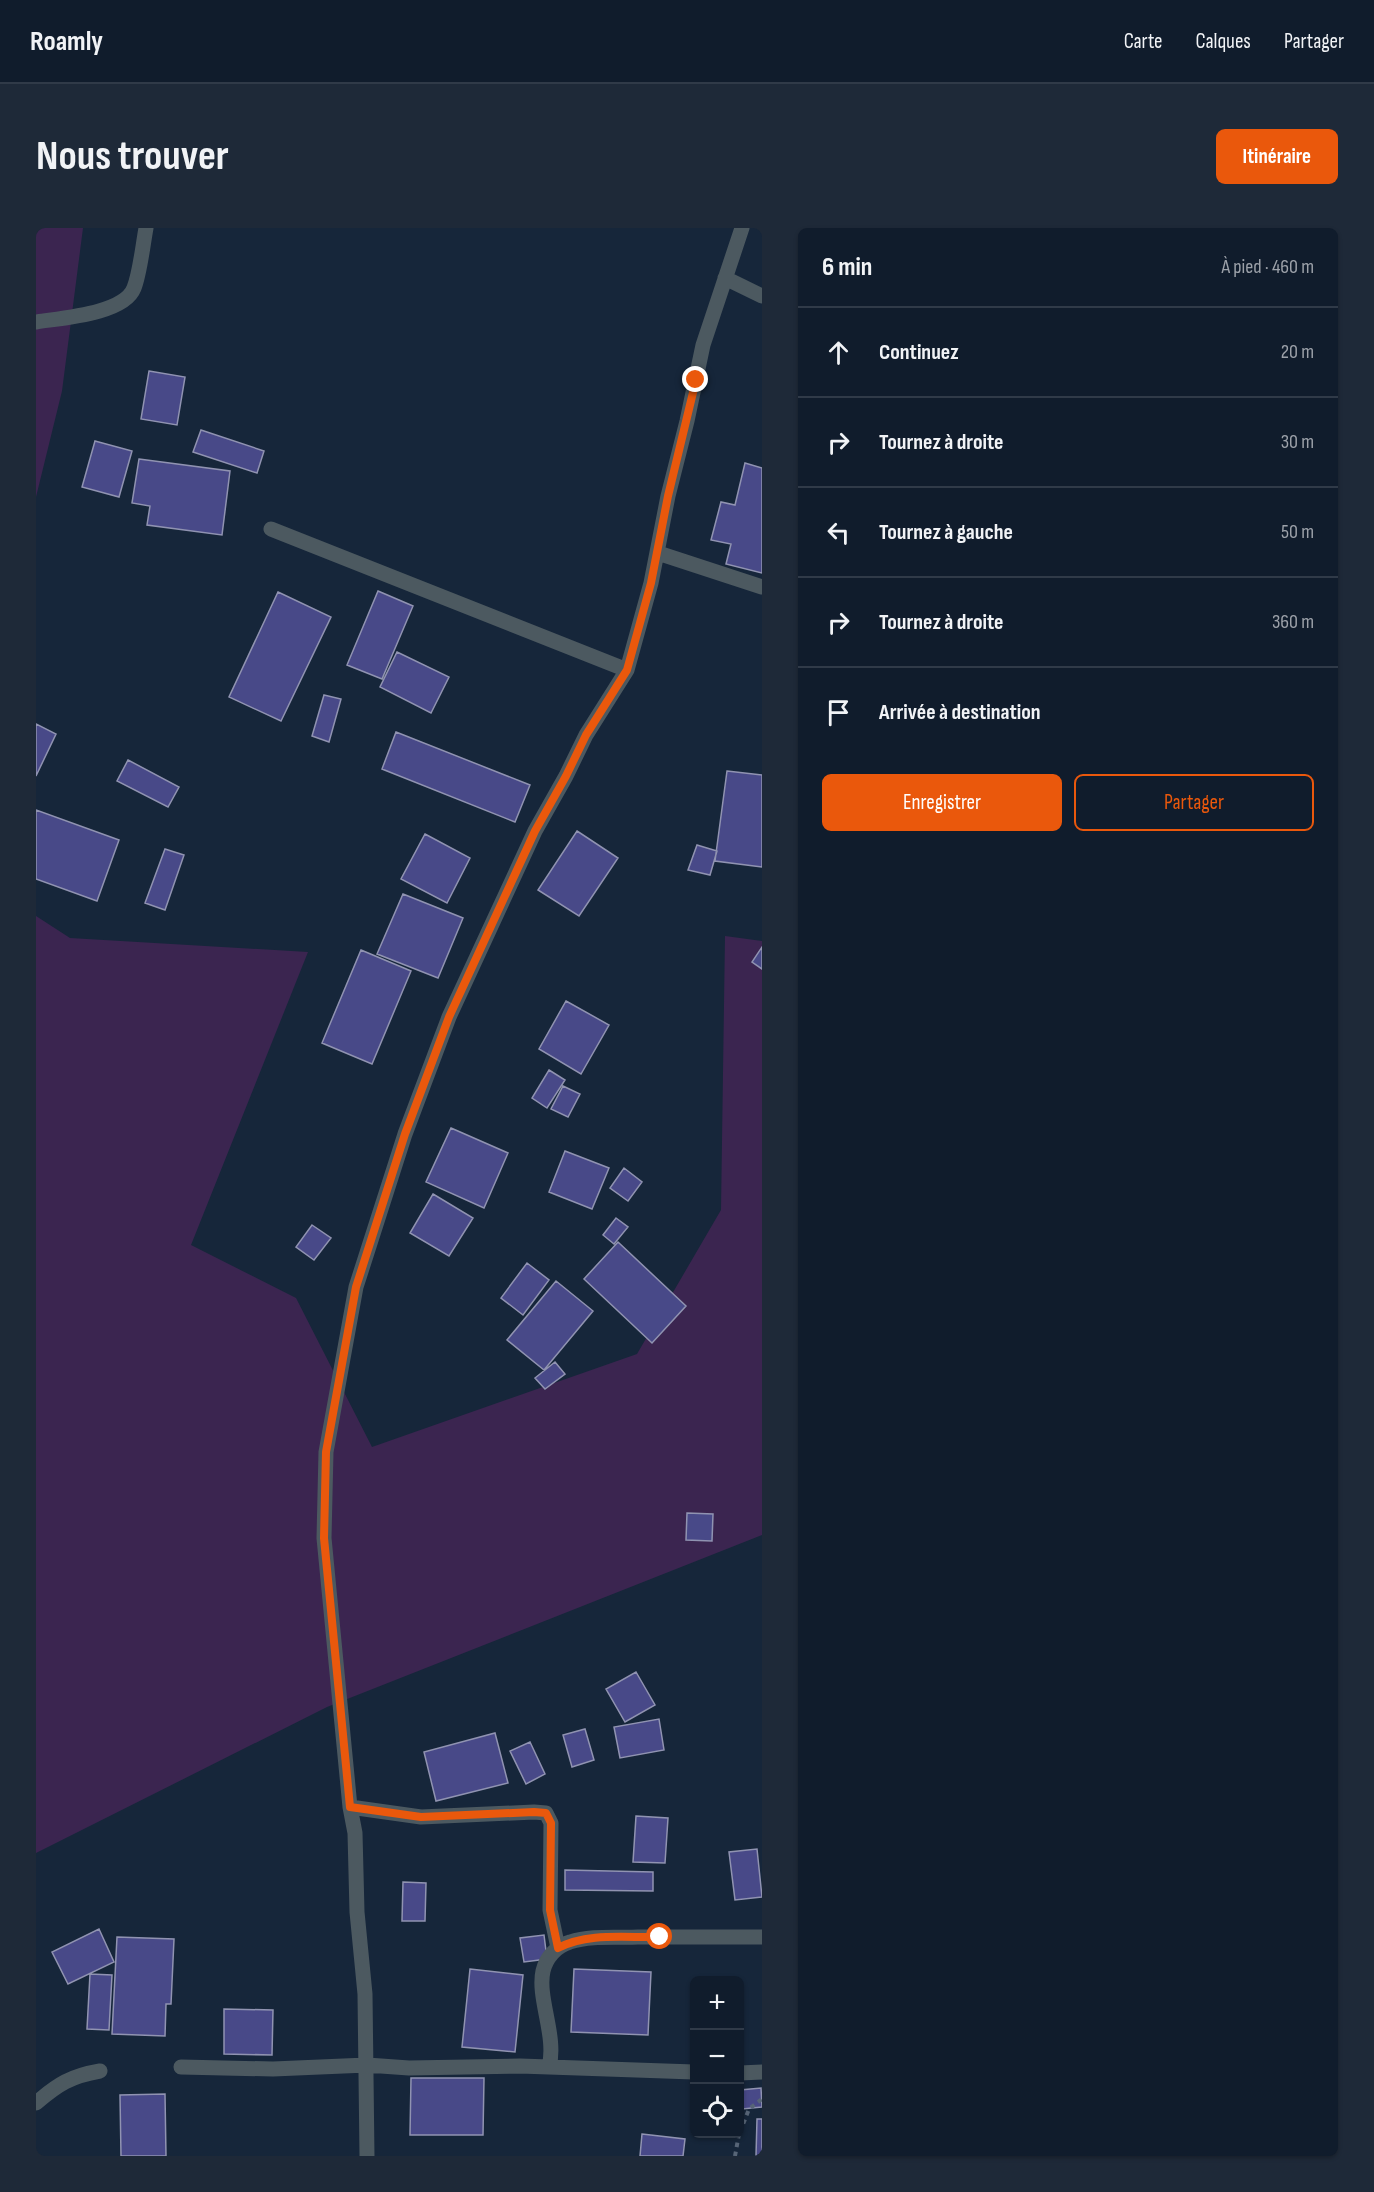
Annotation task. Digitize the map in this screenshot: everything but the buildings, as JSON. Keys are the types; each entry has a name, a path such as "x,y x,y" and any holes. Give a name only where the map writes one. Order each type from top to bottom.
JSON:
{"street":[{"path":"36,322 109,308 125,301 134,289 146,228"},
{"path":"367,2156 365,1994 357,1912 355,1833 350,1807 324,1538 326,1452 356,1287 405,1134 449,1017 535,831 586,735 627,670 658,553 668,496 703,345 741,228"},
{"path":"726,278 762,296"},
{"path":"271,529 627,670"},
{"path":"658,553 762,587"},
{"path":"350,1807 421,1817 546,1813 551,1823 550,1910 558,1948"},
{"path":"549,2067 551,2059 549,2023 543,1972 549,1956 558,1948 569,1942 602,1937 762,1937"},
{"path":"181,2067 273,2069 367,2065 409,2068 549,2067 690,2072"},
{"path":"36,2103 59,2083 80,2074 100,2071"},
{"path":"744,2073 762,2072"}],"path":[{"path":"744,2121 749,2109 762,2099"},
{"path":"735,2156 738,2138"}],"shaded area":[{"path":"36,228 83,228 62,391 36,497"},
{"path":"36,916 70,938 308,952 191,1245 296,1298 372,1447 637,1354 721,1210 725,936 762,941 762,1535 327,1707 36,1853"}],"route":[{"path":"660,1937 602,1937 569,1942 558,1948 550,1910 551,1823 546,1813 421,1817 350,1807 324,1538 326,1452 356,1287 405,1134 449,1017 490,925 535,831 586,735 627,670 651,583 668,496 696,380"}]}
